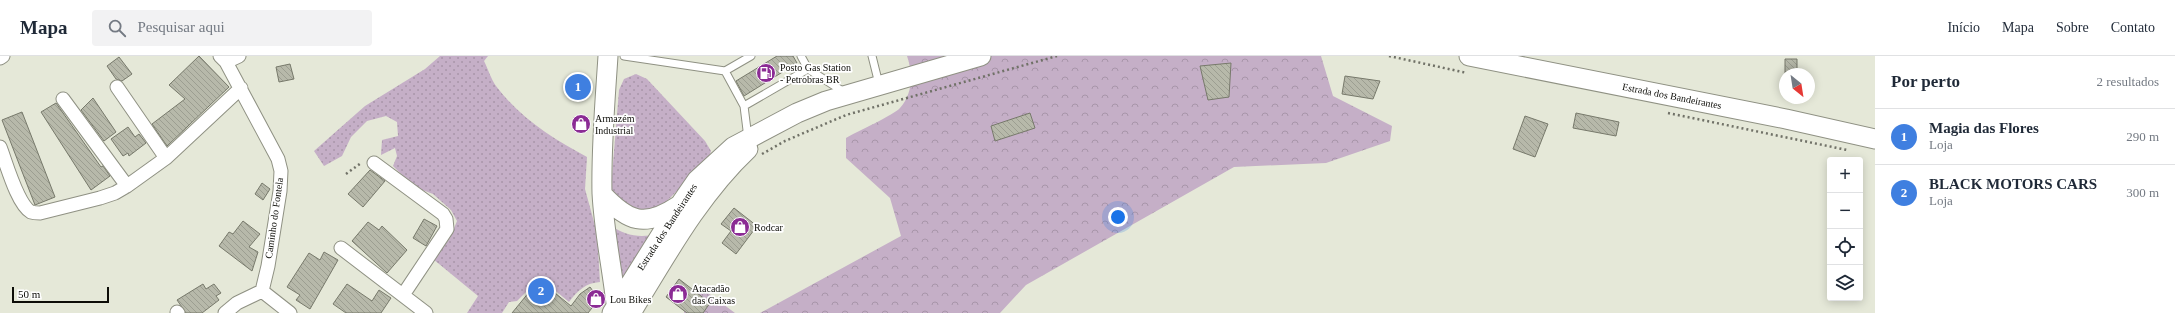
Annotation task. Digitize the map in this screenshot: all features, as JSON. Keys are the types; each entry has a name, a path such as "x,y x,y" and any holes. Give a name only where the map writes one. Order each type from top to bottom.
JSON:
{"main road":[{"path":"608,56 602,150 602,194 607,244 619,311"},
{"name":"Estrada dos Bandeirantes","path":"619,311 679,206 697,180 715,162 748,138 797,113 846,93 981,56"},
{"name":"Estrada dos Bandeirantes","path":"1469,65 1786,118 1875,140"},
{"name":"Estrada dos Bandeirantes","path":"619,311 713,186 735,161 772,126"},
{"path":"602,194 622,214 642,220 653,219 664,215 679,206"}],"street":[{"name":"Caminho do Fontela","path":"239,56 223,59 254,112 278,159 280,170 280,191 268,266 262,290"},
{"path":"117,87 166,158"},
{"path":"0,147 19,196 25,206 32,212 40,213 100,198 115,193 127,186 166,158 241,88"},
{"path":"63,99 127,186"},
{"path":"374,163 443,214 448,224 447,229 403,295"},
{"path":"342,248 426,313"},
{"path":"225,313 237,303 262,290 290,313"}],"lane":[{"path":"624,56 725,71 751,56"},
{"path":"801,56 808,69 846,93"},
{"path":"872,56 879,84"},
{"path":"744,106 808,69"},
{"path":"725,71 744,106 748,138"}],"path":[{"path":"760,155 785,141 846,115 1057,56"},
{"path":"1389,56 1469,65"},
{"path":"1664,112 1853,152"},
{"path":"346,174 361,163 374,163"}],"green space":[{"path":"440,56 488,56 484,61 496,86 505,98 538,127 587,157 585,189 597,233 600,282 586,286 569,302 540,278 517,301 509,302 502,313 467,313 478,296 433,259 450,238 457,221 451,210 433,194 414,187 393,166 397,156 395,148 381,155 382,140 398,136 397,122 386,116 367,121 351,137 342,156 324,166 314,151 365,106 425,69"},
{"path":"907,56 1321,56 1333,96 1392,126 1390,141 1326,163 1234,167 1026,285 1000,313 760,313 901,236 890,198 846,158 846,138 890,115 900,108 910,90 911,83"},
{"path":"636,74 647,79 705,141 711,151 708,160 656,212 642,216 621,205 611,188 619,90 624,79"},
{"path":"611,225 627,234 645,236 657,234 619,294"},
{"path":"704,290 735,313 684,313 686,300"}],"building":[{"path":"199,56 229,87 167,146 152,124 185,99 169,85"},
{"name":"Posto Gas Station - Petrobras BR","path":"777,56 793,56 797,63 744,96 736,81"},
{"path":"119,57 132,74 122,81 116,79 107,66"},
{"path":"1785,59 1797,59 1797,68 1785,68"},
{"path":"1231,63 1229,97 1208,100 1200,66"},
{"path":"290,64 294,79 279,82 276,67"},
{"path":"1345,76 1380,81 1373,99 1342,94"},
{"path":"93,98 116,132 104,141 81,110"},
{"path":"56,103 101,167 103,166 110,176 91,190 41,112"},
{"path":"22,112 55,197 35,205 2,120"},
{"path":"1030,113 1035,128 995,141 991,126"},
{"path":"1576,113 1619,122 1616,136 1573,128"},
{"path":"1525,116 1548,124 1535,157 1513,149"},
{"path":"128,127 135,137 139,134 146,143 129,156 128,153 123,156 111,139"},
{"path":"370,170 385,181 363,207 348,194"},
{"path":"262,183 270,189 263,200 255,194"},
{"path":"734,208 757,226 736,254 722,243 731,231 721,224"},
{"path":"424,219 437,226 426,246 413,238"},
{"path":"243,221 260,234 249,247 258,252 252,271 219,246 229,232 233,234"},
{"path":"368,222 379,230 382,226 407,250 387,273 352,241"},
{"path":"324,252 338,260 310,309 296,300 300,295 287,287 309,253 320,260"},
{"path":"679,279 710,303 703,313 687,313 666,297"},
{"path":"539,280 571,306 580,294 590,287 599,299 588,313 512,313"},
{"path":"203,284 206,289 214,284 221,293 216,296 219,300 202,313 186,313 177,300"},
{"path":"347,284 372,301 379,290 391,298 381,313 346,313 333,304"}],"place":[{"name":"Posto Gas Station - Petrobras BR","path":"766,73"},
{"name":"Magia das Flores","path":"578,87"},
{"name":"Armazém Industrial","path":"581,124"},
{"name":"Rodcar","path":"740,227"},
{"name":"BLACK MOTORS CARS","path":"541,291"},
{"name":"Atacadão das Caixas","path":"678,294"},
{"name":"Lou Bikes","path":"596,299"}]}
